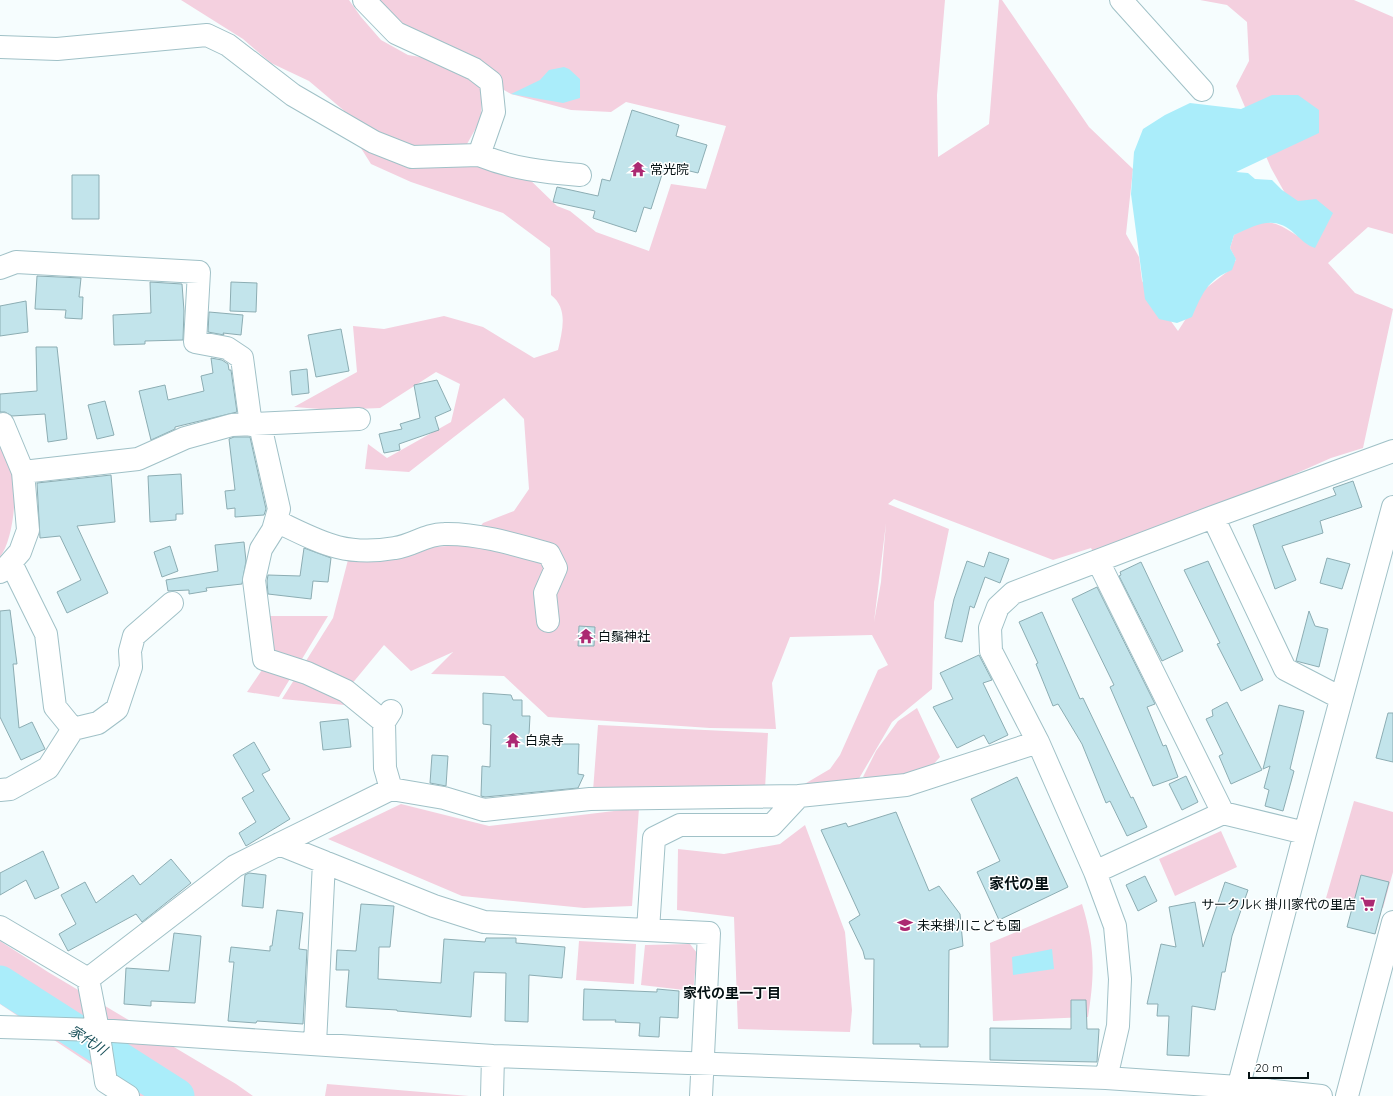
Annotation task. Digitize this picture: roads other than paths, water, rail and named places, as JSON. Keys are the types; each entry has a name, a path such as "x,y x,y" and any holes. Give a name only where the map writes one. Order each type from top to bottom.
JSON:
{"street":[{"path":"364,0 396,33 474,69 491,82 494,112 480,155"},
{"path":"1121,0 1202,90"},
{"path":"0,47 56,48 207,35 228,45 293,95 374,142 412,157 480,155 503,164 534,172 580,176"},
{"path":"0,268 16,262 198,272 195,342 227,348 242,358 256,425 279,509 273,530 261,549 254,580 264,659 306,672 346,691 388,717 385,768 391,789"},
{"path":"23,472 138,458 185,438 232,426 359,419"},
{"path":"3,424 23,472 28,530 20,552 5,567 46,634 55,707 73,729"},
{"path":"1106,1078 1118,1026 1120,979 1115,926 1095,872 1038,742 991,651 990,628 998,607 1013,593 1393,451"},
{"path":"1237,1092 1341,698 1386,563 1393,507"},
{"path":"1213,517 1285,669 1341,698"},
{"path":"276,521 326,545 354,551 396,548 425,537 443,534 463,534 549,554 556,568 545,593 548,621"},
{"path":"1098,561 1223,813"},
{"path":"0,790 10,789 48,768 73,729 98,723 117,709 131,667 130,651 134,636 172,604"},
{"path":"88,979 235,866 391,789 444,798 484,810 590,799 799,796 906,785 1038,742"},
{"path":"648,930 654,838 680,825 772,825 799,796"},
{"path":"1095,872 1223,813 1305,833"},
{"path":"279,844 434,906 484,922 709,933 701,1096"},
{"path":"315,1044 324,862"},
{"path":"1347,1096 1393,922"},
{"path":"0,927 88,979 106,1082 128,1096"},
{"path":"0,1027 98,1030 493,1056 1106,1078 1237,1092 1321,1096"},
{"path":"492,1096 493,1056"}],"water":[{"path":"564,67 569,69 580,79 580,98 563,103 511,94 540,80 549,70"},
{"path":"1272,95 1298,95 1319,110 1319,133 1236,172 1248,173 1255,179 1272,180 1282,190 1298,201 1316,199 1333,213 1315,248 1307,244 1280,224 1265,223 1234,235 1230,248 1236,259 1232,270 1211,283 1202,295 1192,317 1177,323 1159,319 1145,299 1131,194 1134,152 1143,129 1165,115 1190,103 1241,109"},
{"path":"1052,949 1054,969 1013,975 1012,957"}],"waterway":[{"name":"家代川","path":"0,983 177,1096"}],"place":[{"name":"常光院","path":"638,169"},
{"name":"白鬚神社","path":"586,636"},
{"name":"白泉寺","path":"513,740"},
{"name":"サークルK 掛川家代の里店","path":"1368,904"},
{"name":"未来掛川こども園","path":"905,925"}],"district":[{"name":"家代の里","path":"1019,883"},
{"name":"家代の里一丁目","path":"732,993"}]}
